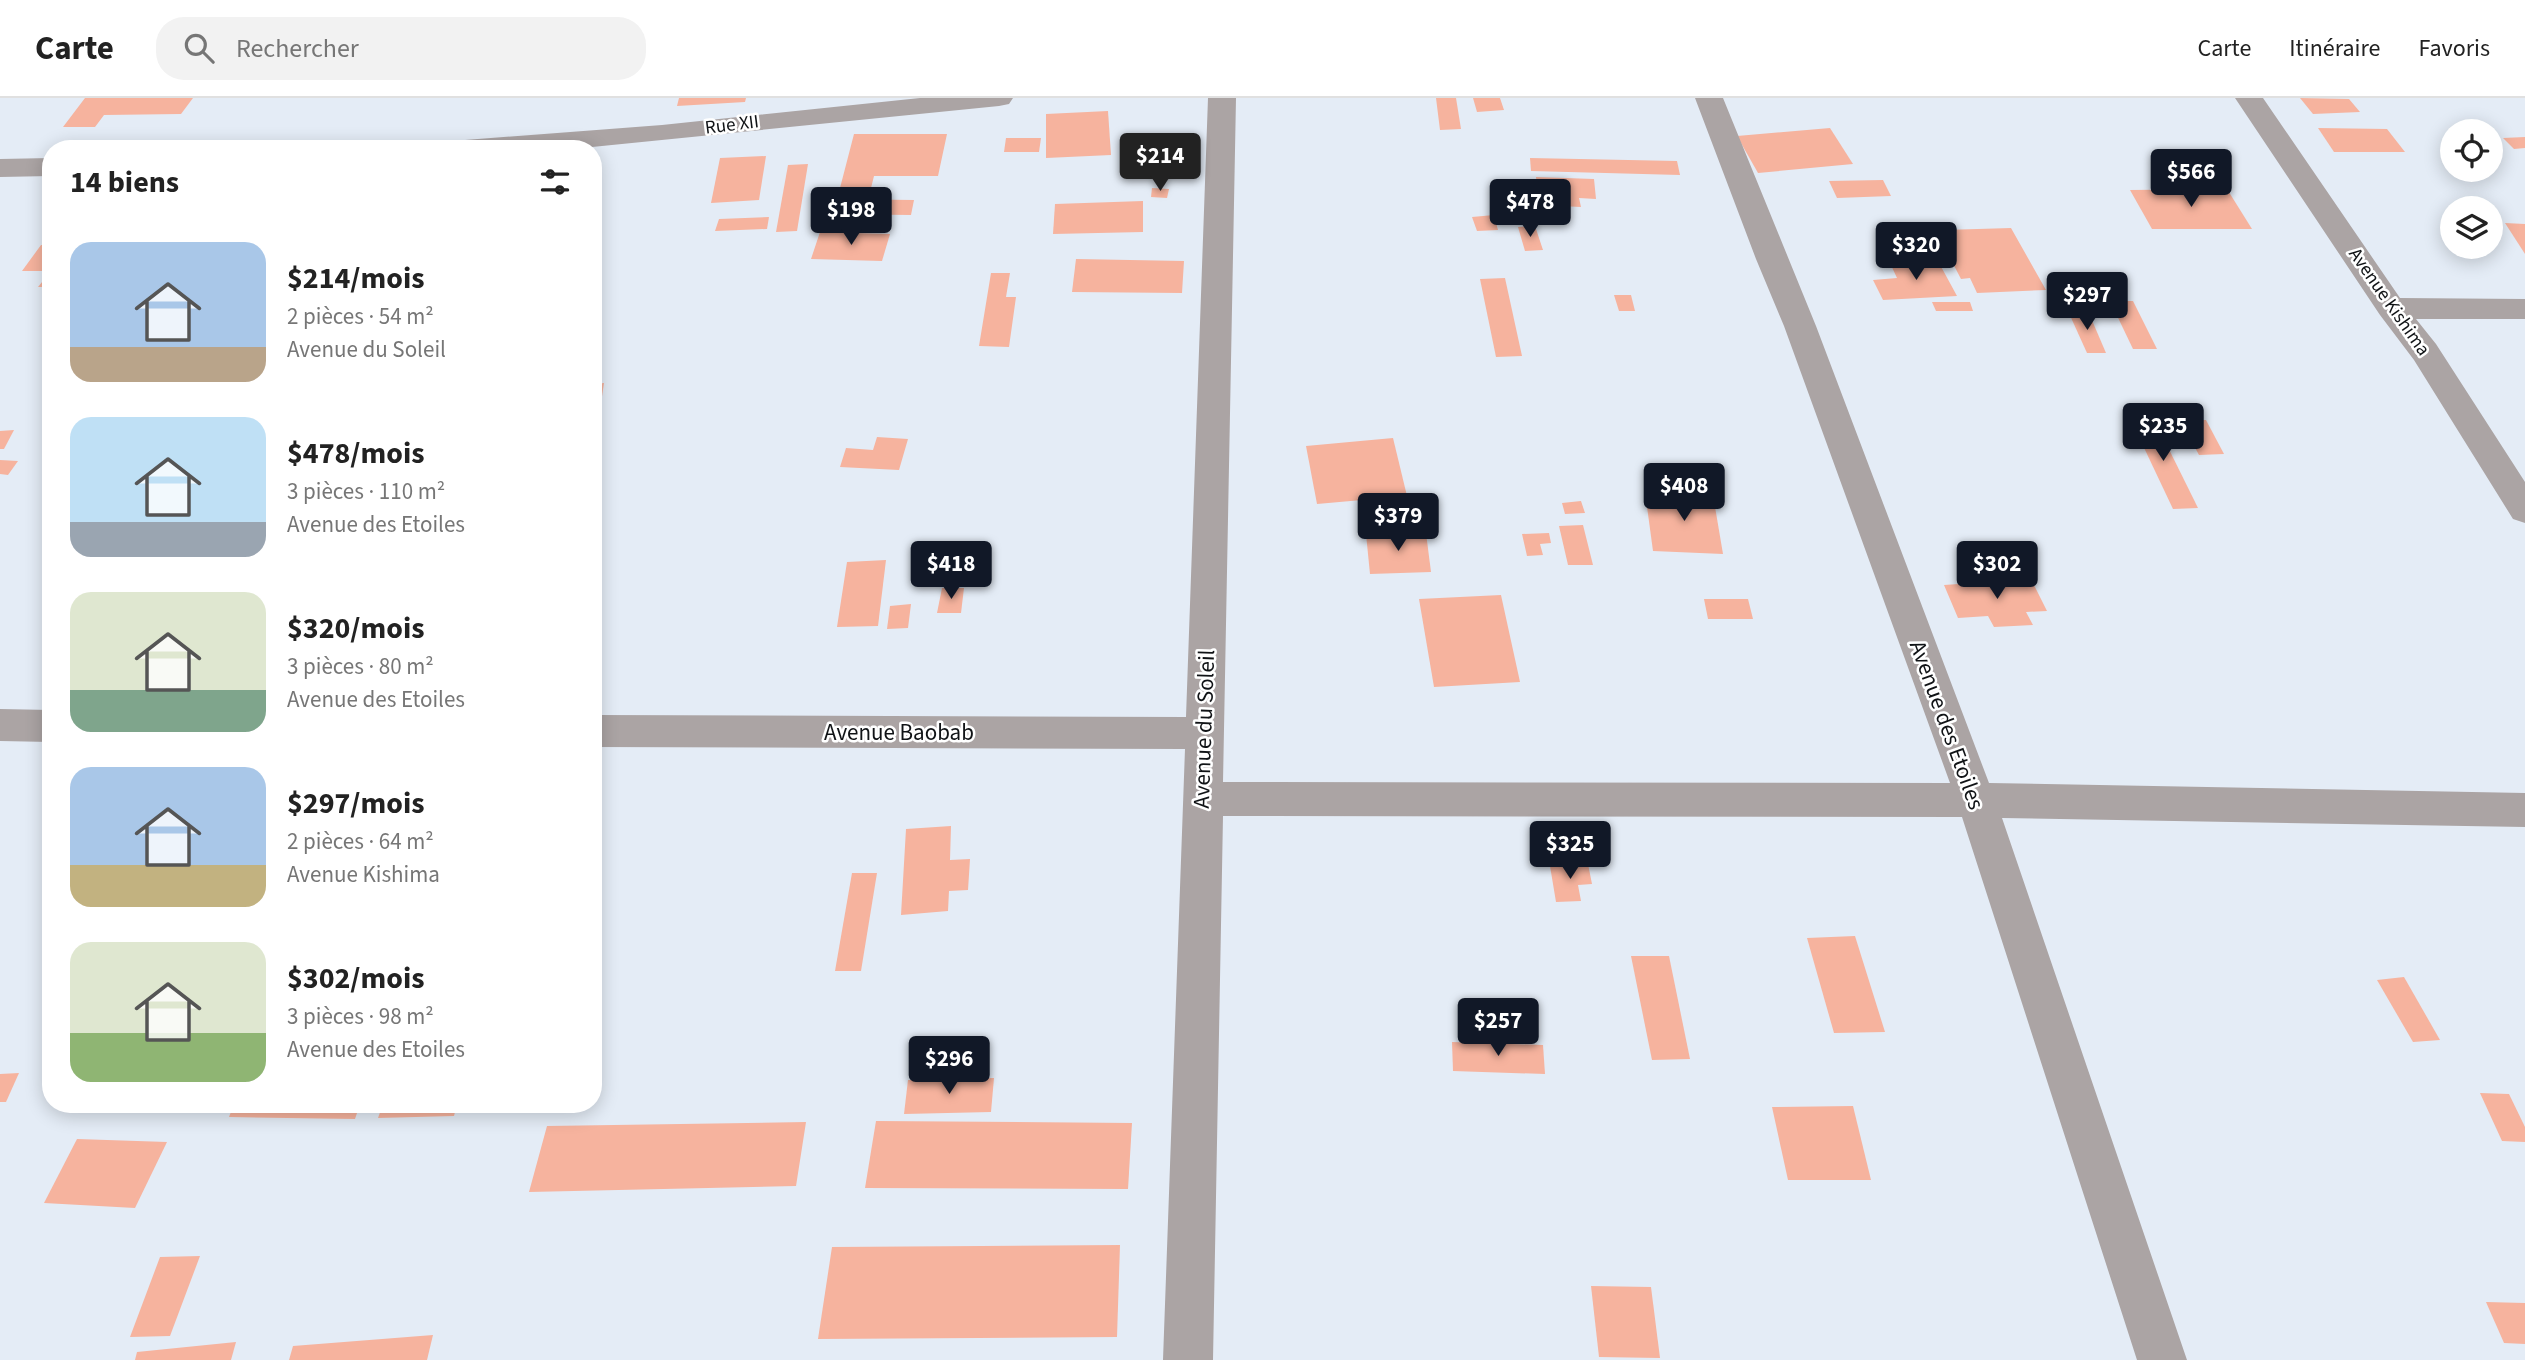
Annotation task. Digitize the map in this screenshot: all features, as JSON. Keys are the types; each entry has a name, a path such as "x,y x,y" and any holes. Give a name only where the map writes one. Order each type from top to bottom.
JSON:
{"street":[{"name":"Rue XII","path":"576,140 999,98"},
{"name":"Avenue du Soleil","path":"1188,1360 1222,98"},
{"name":"Avenue des Etoiles","path":"1709,98 1800,326 1976,800 2162,1360"},
{"name":"Avenue Kishima","path":"2249,98 2391,308 2425,352 2525,510"},
{"path":"0,169 42,167"},
{"path":"2391,308 2525,309"},
{"path":"0,725 42,726"},
{"name":"Avenue Baobab","path":"602,731 1204,733"},
{"path":"1202,799 1976,800 2525,810"}],"building":[{"path":"85,98 193,98 181,114 104,115 95,127 63,127"},
{"path":"679,98 746,98 745,102 677,106"},
{"path":"1436,98 1456,98 1461,129 1440,130"},
{"path":"1473,98 1500,98 1504,110 1477,112"},
{"path":"2300,98 2349,99 2360,112 2313,114"},
{"path":"1108,111 1111,155 1046,158 1046,114"},
{"path":"1830,128 1853,164 1758,173 1737,136"},
{"path":"2318,128 2387,129 2405,152 2334,152"},
{"path":"854,134 947,134 938,176 874,176 871,188 840,188"},
{"path":"2525,137 2525,148 2514,149 2503,138"},
{"path":"1006,138 1041,138 1039,152 1004,152"},
{"path":"766,156 759,200 711,203 720,158"},
{"path":"1530,158 1677,161 1680,175 1531,171"},
{"path":"808,164 797,231 776,232 788,165"},
{"path":"1536,177 1594,179 1596,199 1579,198 1581,207 1539,205"},
{"path":"1883,180 1891,196 1837,198 1829,181"},
{"path":"1152,188 1169,189 1167,198 1151,197"},
{"path":"2227,189 2252,229 2152,229 2130,190"},
{"path":"828,199 914,200 911,215 823,214"},
{"path":"1143,201 1143,232 1053,234 1055,204"},
{"path":"1494,215 1498,230 1477,231 1472,217"},
{"path":"769,217 767,229 715,231 719,219"},
{"path":"2505,223 2525,224 2525,254"},
{"path":"1535,226 1543,250 1525,251 1518,227"},
{"path":"2011,228 2046,290 1977,293 1970,278 1961,279 1948,254 1956,253 1944,230"},
{"path":"820,232 890,234 882,261 811,259"},
{"path":"41,245 42,245 42,271 22,271"},
{"path":"1076,259 1184,261 1182,293 1072,292"},
{"path":"1938,261 1957,296 1883,300 1873,280 1897,278 1890,263"},
{"path":"991,273 1010,273 1006,297 1016,297 1009,347 979,346"},
{"path":"1505,278 1522,356 1496,357 1480,279"},
{"path":"1614,295 1631,295 1635,311 1619,311"},
{"path":"2110,301 2133,301 2157,349 2133,349"},
{"path":"1932,302 1970,302 1973,311 1936,311"},
{"path":"2068,311 2088,311 2106,353 2087,353"},
{"path":"2152,415 2198,508 2173,509 2129,416"},
{"path":"2180,420 2206,420 2224,454 2199,455"},
{"path":"14,430 4,449 0,449 0,431"},
{"path":"877,437 908,439 899,470 840,467 846,448 873,450"},
{"path":"1393,438 1407,496 1317,504 1306,446"},
{"path":"0,460 18,461 8,475 0,474"},
{"path":"1696,476 1698,487 1658,487 1656,477"},
{"path":"1645,492 1713,495 1723,554 1653,551"},
{"path":"1581,501 1585,513 1565,514 1562,503"},
{"path":"1583,525 1593,565 1568,565 1559,526"},
{"path":"1426,533 1431,572 1370,574 1366,534"},
{"path":"1549,533 1551,543 1540,544 1543,555 1527,556 1522,534"},
{"path":"886,560 878,626 837,627 847,562"},
{"path":"2031,579 2047,611 2026,612 2033,625 1994,627 1988,616 1958,618 1944,585"},
{"path":"942,588 964,588 961,613 937,613"},
{"path":"1501,595 1520,682 1434,687 1419,599"},
{"path":"1704,599 1748,599 1753,619 1708,619"},
{"path":"911,604 908,628 887,629 890,606"},
{"path":"951,826 950,860 970,859 968,890 949,891 948,911 901,915 906,829"},
{"path":"1588,864 1592,884 1578,885 1581,901 1556,902 1550,866"},
{"path":"852,873 877,873 861,971 835,971"},
{"path":"1855,936 1885,1032 1834,1033 1807,938"},
{"path":"1631,956 1669,956 1690,1059 1652,1060"},
{"path":"2404,977 2440,1040 2413,1042 2377,980"},
{"path":"1452,1042 1543,1045 1545,1074 1453,1071"},
{"path":"19,1073 6,1102 0,1102 0,1074"},
{"path":"994,1078 991,1112 904,1114 908,1080"},
{"path":"2480,1093 2509,1094 2525,1127 2525,1142 2502,1141"},
{"path":"1853,1106 1871,1180 1788,1180 1772,1107"},
{"path":"231,1113 357,1113 355,1119 229,1117"},
{"path":"380,1113 455,1113 454,1116 378,1118"},
{"path":"876,1121 1132,1123 1128,1189 865,1188"},
{"path":"806,1122 796,1186 529,1192 547,1126"},
{"path":"77,1139 167,1142 135,1208 44,1203"},
{"path":"1120,1245 1117,1337 818,1339 832,1247"},
{"path":"200,1256 170,1336 130,1337 160,1257"},
{"path":"1591,1286 1651,1287 1660,1358 1599,1357"},
{"path":"2486,1302 2525,1303 2525,1344 2504,1343"},
{"path":"433,1335 427,1360 289,1360 293,1346"},
{"path":"236,1342 231,1360 135,1360 137,1352"}]}
